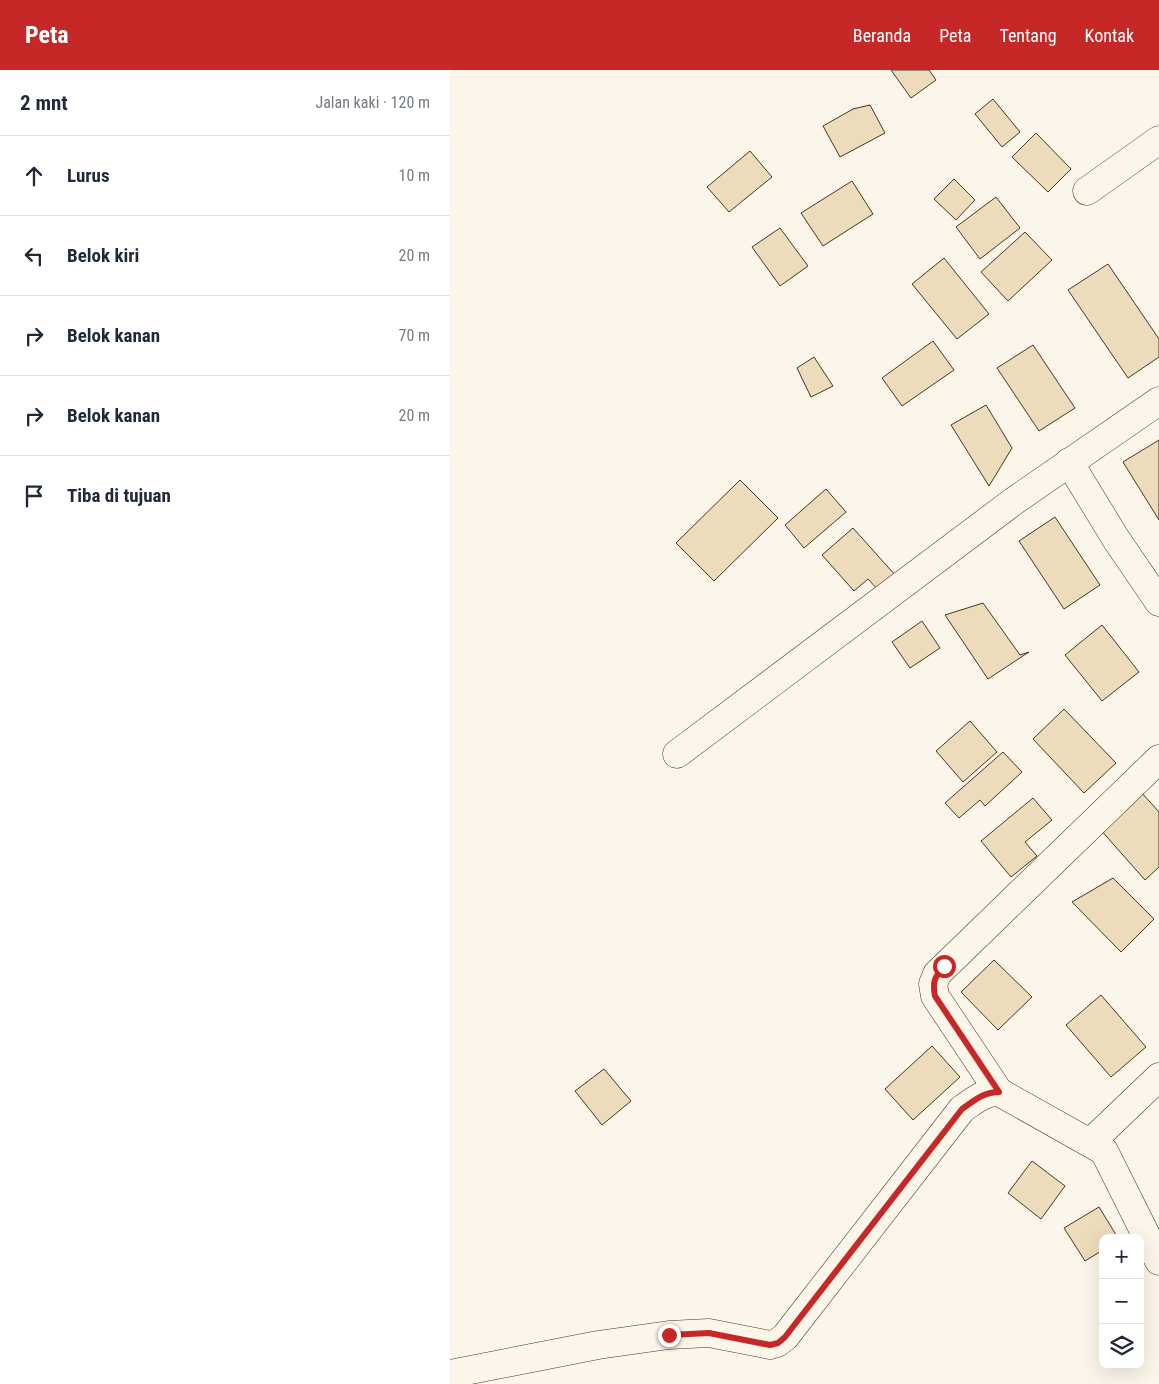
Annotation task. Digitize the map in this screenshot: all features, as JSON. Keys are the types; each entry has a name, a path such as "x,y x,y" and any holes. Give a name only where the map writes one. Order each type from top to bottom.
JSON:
{"street":[{"path":"1087,191 1159,140"},
{"path":"677,754 1014,501 1159,401"},
{"path":"1070,462 1116,539 1159,602"},
{"path":"1159,759 937,974 933,984 935,996 999,1092 1104,1151 1159,1261"},
{"path":"1091,1142 1159,1077"},
{"path":"450,1374 598,1345 669,1335 709,1333 770,1345 778,1343 785,1337 962,1109 980,1096 989,1092 999,1092"}],"building":[{"path":"891,70 929,70 936,80 911,98"},
{"path":"993,99 1020,132 1002,147 975,114"},
{"path":"870,105 885,133 840,157 823,126 853,109"},
{"path":"1036,133 1071,169 1048,192 1012,157"},
{"path":"750,151 772,177 729,212 707,187"},
{"path":"954,179 975,200 956,220 934,199"},
{"path":"852,181 873,214 823,246 801,213"},
{"path":"996,197 1020,228 980,259 956,227"},
{"path":"780,228 808,266 780,286 752,247"},
{"path":"1025,232 1052,260 1008,301 981,272"},
{"path":"944,258 989,314 957,339 912,284"},
{"path":"1108,264 1159,339 1159,357 1128,378 1068,290"},
{"path":"933,341 954,370 902,406 882,378"},
{"path":"1033,345 1075,408 1039,431 997,368"},
{"path":"814,357 833,386 811,397 797,368"},
{"path":"986,405 1012,448 989,486 951,425"},
{"path":"1159,440 1159,520 1123,462"},
{"path":"740,480 778,518 714,581 676,543"},
{"path":"826,489 846,512 804,548 785,525"},
{"path":"1055,517 1100,585 1064,609 1019,541"},
{"path":"853,528 896,576 879,591 868,579 854,591 822,555"},
{"path":"983,603 1020,655 1029,652 988,679 945,615"},
{"path":"922,621 940,648 910,668 892,642"},
{"path":"1102,625 1139,672 1102,701 1065,655"},
{"path":"1064,709 1116,763 1084,793 1033,739"},
{"path":"970,721 997,752 963,782 936,751"},
{"path":"1003,752 1022,772 985,806 980,800 959,818 945,803"},
{"path":"1141,792 1159,812 1159,867 1145,880 1099,828"},
{"path":"1033,798 1052,820 1025,842 1037,856 1011,877 981,841"},
{"path":"1113,878 1154,919 1121,952 1072,902"},
{"path":"994,960 1032,997 998,1030 961,992"},
{"path":"1101,995 1146,1047 1111,1077 1066,1025"},
{"path":"932,1046 960,1077 913,1120 885,1089"},
{"path":"604,1069 631,1101 602,1125 575,1091"},
{"path":"1032,1161 1065,1186 1041,1219 1008,1193"},
{"path":"1099,1207 1116,1234 1099,1234 1099,1252 1085,1261 1064,1228"}],"route":[{"path":"669,1335 709,1333 770,1345 778,1343 785,1337 962,1109 980,1096 989,1092 999,1092 935,996 933,984 937,974 944,966"}]}
